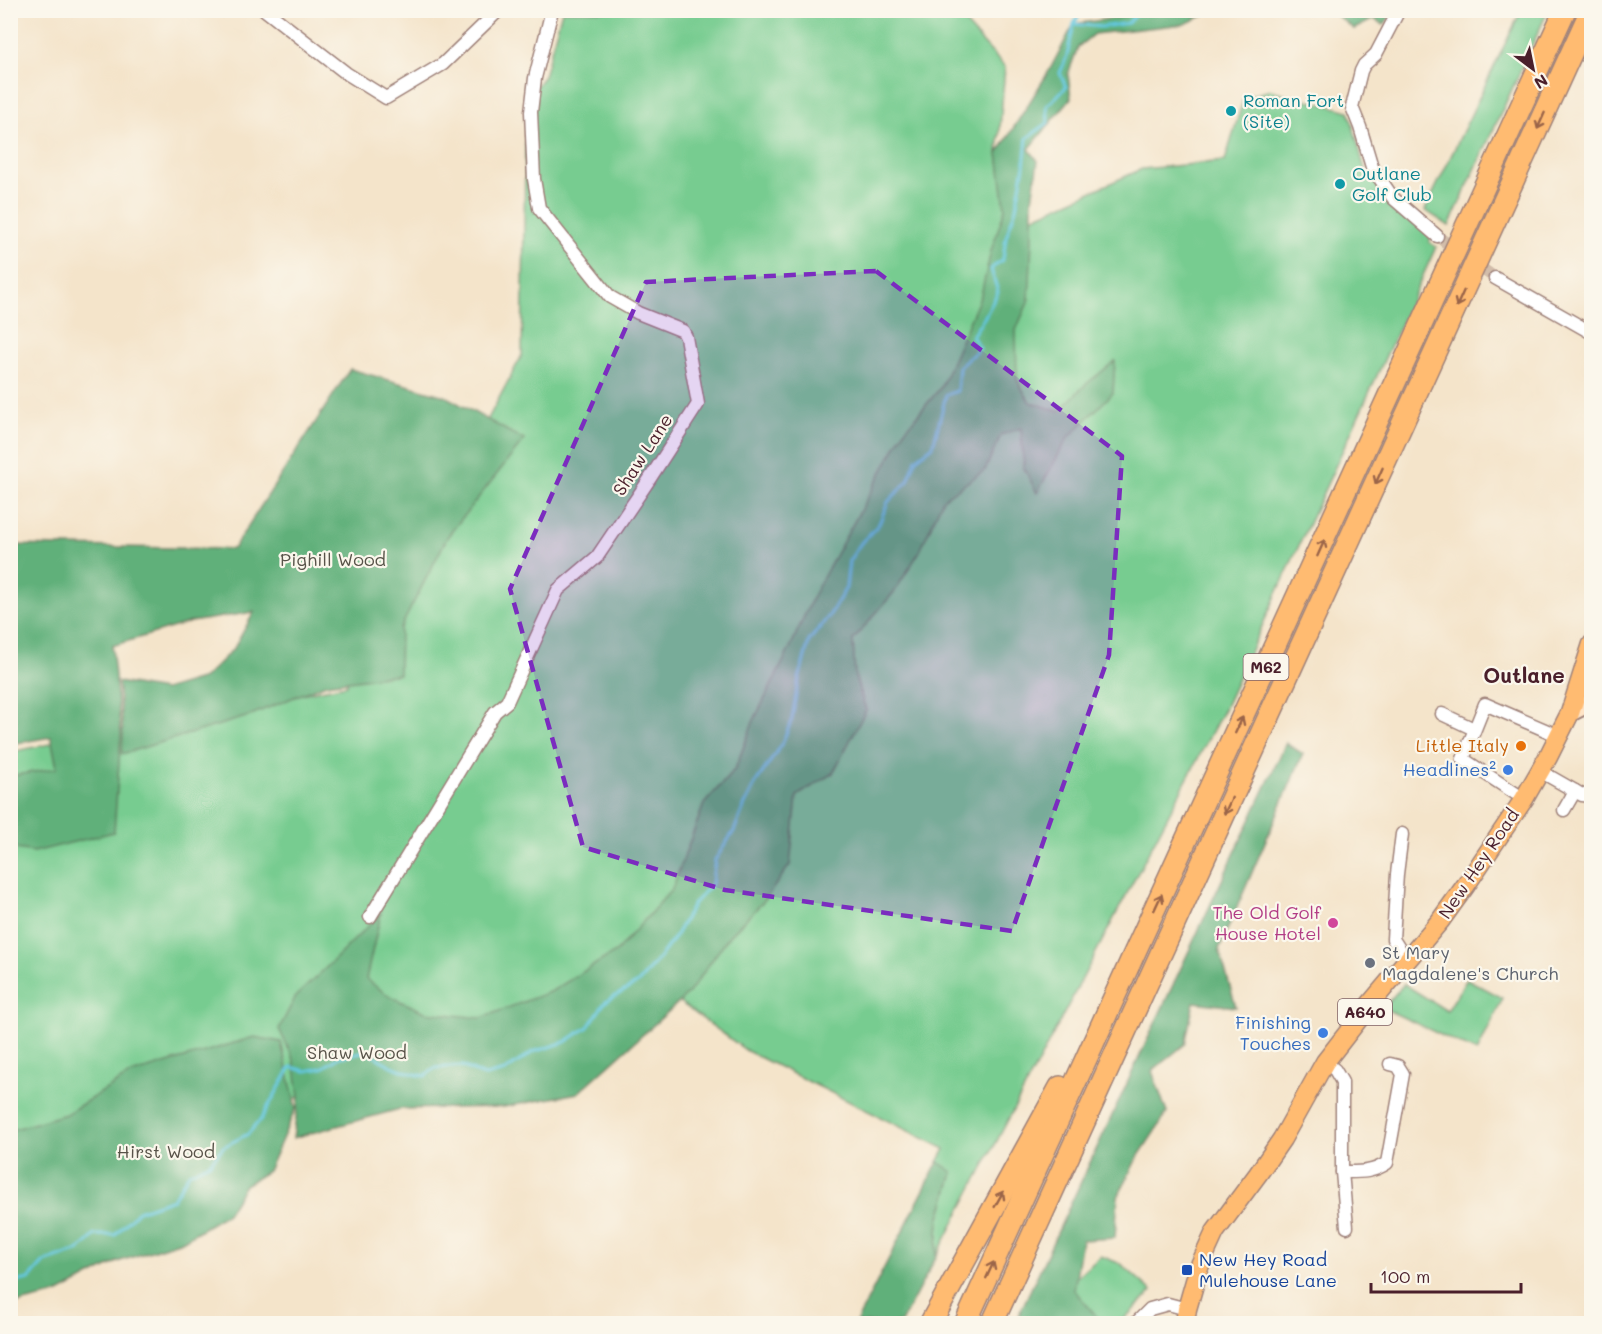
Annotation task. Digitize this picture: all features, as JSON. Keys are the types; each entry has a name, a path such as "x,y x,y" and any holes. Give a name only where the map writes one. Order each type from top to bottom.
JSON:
{"highway":[{"name":"M62","path":"965,1323 1565,10"},
{"name":"M62","path":"992,1323 1591,10"},
{"path":"930,1323 1144,933"}],"main road":[{"name":"New Hey Road","path":"1186,1316 1199,1267 1215,1232 1282,1139 1325,1062 1440,921 1524,799 1570,713 1592,644"},
{"path":"1570,713 1592,702"}],"street":[{"path":"265,10 346,73 386,98 443,64 499,10"},
{"name":"Shaw Lane","path":"370,917 491,718 499,707 507,702 558,590 597,557 698,404 683,331 638,313 610,297 539,208 534,179 531,112 535,78 552,10"},
{"path":"1399,10 1376,54 1361,71 1352,107 1372,167 1393,198 1437,236"},
{"path":"1495,278 1592,333"},
{"path":"1524,799 1462,759 1485,704 1559,736"},
{"path":"1442,714 1474,729"},
{"path":"1540,771 1582,795 1592,795"},
{"path":"1564,810 1575,791"},
{"path":"1402,834 1393,939 1409,959"},
{"path":"1325,1062 1335,1070 1342,1082 1342,1172 1347,1227"},
{"path":"1342,1172 1376,1170 1388,1163 1403,1074 1398,1066 1390,1064"},
{"name":"New Hey Road","path":"1135,1323 1150,1309 1168,1304 1186,1316"}],"highlighted area":[{"path":"876,271 1122,456 1109,655 1012,931 725,890 583,847 510,589 646,282"}],"green space":[{"name":"Outlane Golf Club","path":"562,11 954,11 1005,67 998,153 1006,209 998,233 1142,169 1225,161 1244,97 1271,90 1349,111 1365,170 1432,235 1429,242 1436,247 1224,709 936,1257 939,1221 953,1173 938,1162 945,1149 747,1051 666,992 319,1084 25,1266 11,1265 10,752 346,685 522,355 526,99 544,76"},
{"name":"Shaw Wood","path":"1133,11 1213,11 1185,24 1094,34 1078,47 1068,74 1071,98 1029,149 1038,161 1032,200 1029,300 1016,330 1017,380 1030,402 1059,411 1085,385 1115,361 1113,393 1068,438 1037,493 1024,468 1021,428 1001,435 985,470 943,499 920,551 895,591 853,640 855,676 866,710 833,773 797,796 790,865 763,902 729,936 689,993 578,1093 504,1107 400,1109 293,1138 299,1097 294,1060 279,1029 296,996 381,913 366,979 389,996 425,1012 481,1018 552,991 617,951 672,889 704,804 735,769 754,720 814,594 905,430 941,387 981,295 991,251 1005,209 998,153 1049,71 1074,24 1121,17"},
{"path":"1331,11 1394,11 1384,25 1374,19 1354,29"},
{"path":"1521,11 1548,11 1449,226 1425,210"},
{"name":"Pighill Wood","path":"350,369 445,396 524,440 448,536 400,629 399,674 326,684 246,717 122,754 123,734 118,682 164,690 204,678 234,648 254,612 191,622 112,646 121,734 114,832 34,852 11,848 11,776 57,768 51,737 11,744 11,545 233,549"},
{"path":"1286,743 1303,754 1219,949 1236,1007 1194,1002 1185,1044 1152,1071 1167,1113 1136,1160 1118,1197 1115,1238 1082,1240 1074,1290 1099,1319 1110,1323 1015,1323"},
{"path":"1467,979 1503,998 1477,1052 1383,1008 1404,984 1447,1011"},
{"name":"Hirst Wood","path":"254,1037 281,1042 296,1108 268,1171 245,1185 227,1214 182,1241 117,1262 57,1294 11,1305 11,1128 15,1129 66,1114 131,1074"},
{"path":"938,1162 953,1172 939,1221 936,1257 901,1323 856,1323"},
{"path":"1101,1256 1121,1264 1152,1291 1120,1323 1103,1324 1087,1315 1070,1283"}],"waterway":[{"path":"1074,24 1082,10"},
{"path":"10,1283 29,1279 44,1262 79,1250 95,1235 115,1235 138,1211 173,1199 189,1173 210,1163 223,1147 248,1134 261,1119 291,1067 306,1071 322,1068 340,1057 365,1051 394,1067 416,1075 425,1076 435,1068 462,1066 485,1076 505,1071 533,1052 565,1042 588,1027 605,1002 638,983 676,935 694,903 712,884 715,860 734,831 756,782 781,746 792,719 798,683 809,641 829,616 846,588 849,561 861,543 879,524 888,502 908,481 916,459 933,446 946,395 957,391 959,367 980,348 972,336 998,292 991,269 1003,259 1006,237 1016,208 1027,138 1048,123 1047,106 1066,87 1060,73 1067,56 1074,24 1101,27 1128,23 1140,10"}],"tunnel":[{"path":"1437,236 1495,278"}],"place":[{"name":"Roman Fort (Site)","path":"1231,111"},
{"name":"Outlane Golf Club","path":"1340,184"},
{"name":"Little Italy","path":"1521,746"},
{"name":"Headlines²","path":"1508,770"},
{"name":"The Old Golf House Hotel","path":"1333,923"},
{"name":"St Mary Magdalene's Church","path":"1370,963"},
{"name":"Finishing Touches","path":"1323,1033"},
{"name":"New Hey Road Mulehouse Lane","path":"1187,1270"}],"district":[{"name":"Outlane","path":"1524,676"}]}
